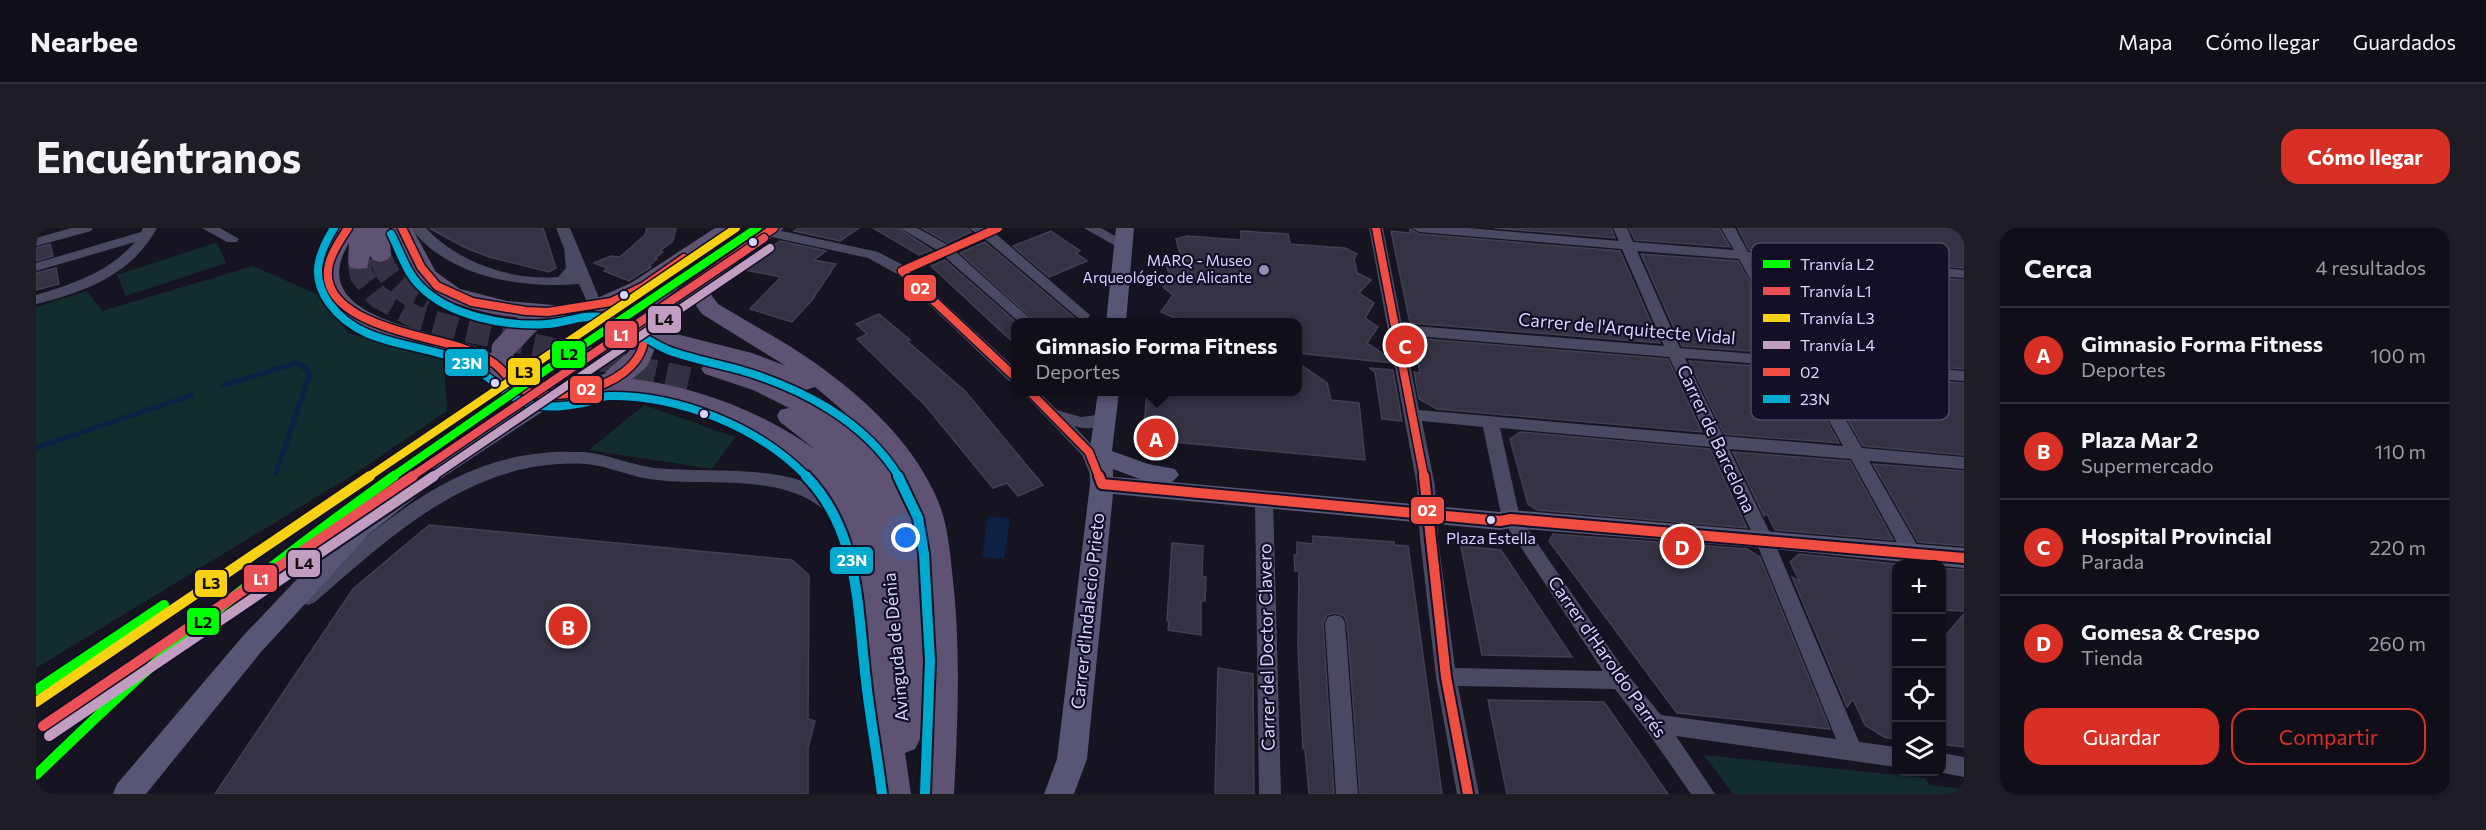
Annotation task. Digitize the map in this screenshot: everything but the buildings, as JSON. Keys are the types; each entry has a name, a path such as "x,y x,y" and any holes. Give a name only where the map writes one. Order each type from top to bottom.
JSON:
{"main road":[{"path":"348,228 330,258 327,273 333,290 342,303 359,316 385,328 464,349 508,369 528,391 552,395 570,394 611,381 638,359 644,332 661,308 770,230"},
{"path":"359,262 360,228"},
{"path":"379,228 380,256"},
{"path":"402,228 428,277 450,294 500,306 540,312 598,305 639,288 729,228"},
{"path":"707,275 698,286 701,297 710,309 792,358 832,387 898,455 914,478 926,504 936,550 941,605 943,675 937,794"},
{"path":"598,305 630,314 644,332 744,358 780,370 809,383 861,415"},
{"path":"508,369 514,335 530,322 556,310"},
{"name":"Avinguda de Dénia","path":"906,794 887,555 877,517 867,494 836,455 810,430 769,405 706,375 761,384 791,398 837,427 857,446 892,493 907,528 916,575 931,794"},
{"name":"Avinguda de Dénia","path":"611,381 651,388 735,413 768,430 806,458 825,477 851,515 868,571 877,671 894,794"}],"street":[{"path":"36,242 86,228"},
{"path":"209,228 232,239"},
{"path":"418,228 448,255 488,270 547,282 586,279"},
{"path":"563,228 598,305"},
{"path":"907,228 946,250 1023,318"},
{"path":"1091,228 1125,236 1116,318"},
{"path":"1376,228 1426,486 1429,538 1446,677 1468,794"},
{"path":"1419,228 1751,257"},
{"name":"Carrer de Barcelona","path":"1620,228 1675,353 1764,539 1852,751"},
{"path":"1728,228 1751,271"},
{"path":"770,230 873,255 902,271 1011,373"},
{"path":"902,271 987,230 1083,315"},
{"path":"36,267 149,231"},
{"path":"36,300 82,286 112,269 136,248 149,231"},
{"path":"563,280 573,269 572,248"},
{"path":"76,255 82,286"},
{"path":"1949,273 1964,274"},
{"name":"Carrer de l'Arquitecte Vidal","path":"1395,330 1751,359"},
{"path":"508,369 512,421"},
{"name":"Carrer de l'Arquitecte Vidal","path":"1949,375 1964,376"},
{"path":"128,794 227,673 360,528 426,477 552,395"},
{"path":"1034,396 1089,452 1102,484"},
{"name":"Carrer d'Indalecio Prieto","path":"1075,794 1072,759 1102,484 1100,455 1108,396"},
{"path":"1054,414 1081,424 1094,424 1105,420"},
{"path":"1412,415 1964,463"},
{"path":"1838,420 1912,552"},
{"path":"1490,421 1505,520"},
{"path":"1100,455 1145,472"},
{"path":"252,645 396,522 433,496 488,471 515,464 564,458 586,458 659,475 762,478 800,486 824,501 849,524 859,538"},
{"path":"1102,484 1119,476 1145,472 1405,499 1428,514"},
{"path":"1102,484 1264,500 1764,539 1964,558"},
{"name":"Carrer del Doctor Clavero","path":"1264,500 1270,794"},
{"name":"Carrer d'Haroldo Parrés","path":"1505,520 1704,794"},
{"path":"1335,624 1347,794"},
{"path":"1446,677 1620,680"},
{"path":"1655,724 1892,756"},
{"name":"Carrer d'Indalecio Prieto","path":"1059,794 1072,759"},
{"path":"1946,765 1964,767"}],"green space":[{"path":"217,242 226,263 126,296 117,275"},
{"path":"253,266 321,296 348,333 444,360 447,411 353,475 36,668 36,307 87,291 102,311"},
{"path":"644,405 735,437 712,469 589,450"},
{"path":"1704,755 1926,778 1929,785 1964,789 1964,794 1733,794"}],"water":[{"path":"988,516 1010,518 1004,559 982,557"}],"waterway":[{"path":"224,385 296,363 308,370 309,376 276,473"},
{"path":"36,448 192,395"}],"tunnel":[{"path":"380,256 383,265 398,286 428,305"},
{"path":"359,263 361,275 378,297 415,317 459,329 700,381"}],"tram line":[{"name":"L3","path":"36,702 736,228"},
{"name":"L2","path":"36,775 161,658 270,568 476,418 757,228"},
{"name":"L1","path":"43,726 764,238"},
{"name":"L4","path":"49,736 770,248"},
{"name":"L2","path":"36,690 164,605"}],"transit line":[{"name":"23N","path":"334,228 320,254 317,278 325,298 337,314 351,326 387,341 463,361 512,396 530,404 561,406 609,396 636,397 694,410 750,434 776,450 817,487 831,507 842,529 855,575 865,672 882,794"},
{"name":"02","path":"348,228 334,250 328,273 332,290 342,303 357,314 376,323 475,353 496,365 520,388 544,394 577,392 610,381 624,373 643,351 645,337 642,324 686,289 774,228"},
{"name":"02","path":"402,228 421,267 437,286 472,302 526,311 548,312 611,302 644,286 684,258"},
{"name":"02","path":"998,228 902,271 1011,373"},
{"name":"02","path":"1376,228 1426,486 1429,538 1446,677 1468,794"},
{"name":"23N","path":"391,234 415,280 445,304 479,316 514,323 545,324 593,317 610,319 668,351 757,375 787,386 837,414 869,440 884,456 907,490 922,536 930,661 925,793"},
{"name":"02","path":"1034,396 1089,452 1102,484 1500,521 1511,519 1964,558"}],"place":[{"name":"MARQ - Museo Arqueológico de Alicante","path":"1264,270"},
{"name":"Hospital Provincial","path":"1405,345"},
{"name":"Gimnasio Forma Fitness","path":"1156,438"},
{"name":"Plaza Estella","path":"1491,520"},
{"name":"Gomesa & Crespo","path":"1682,546"},
{"name":"Plaza Mar 2","path":"568,626"}]}
